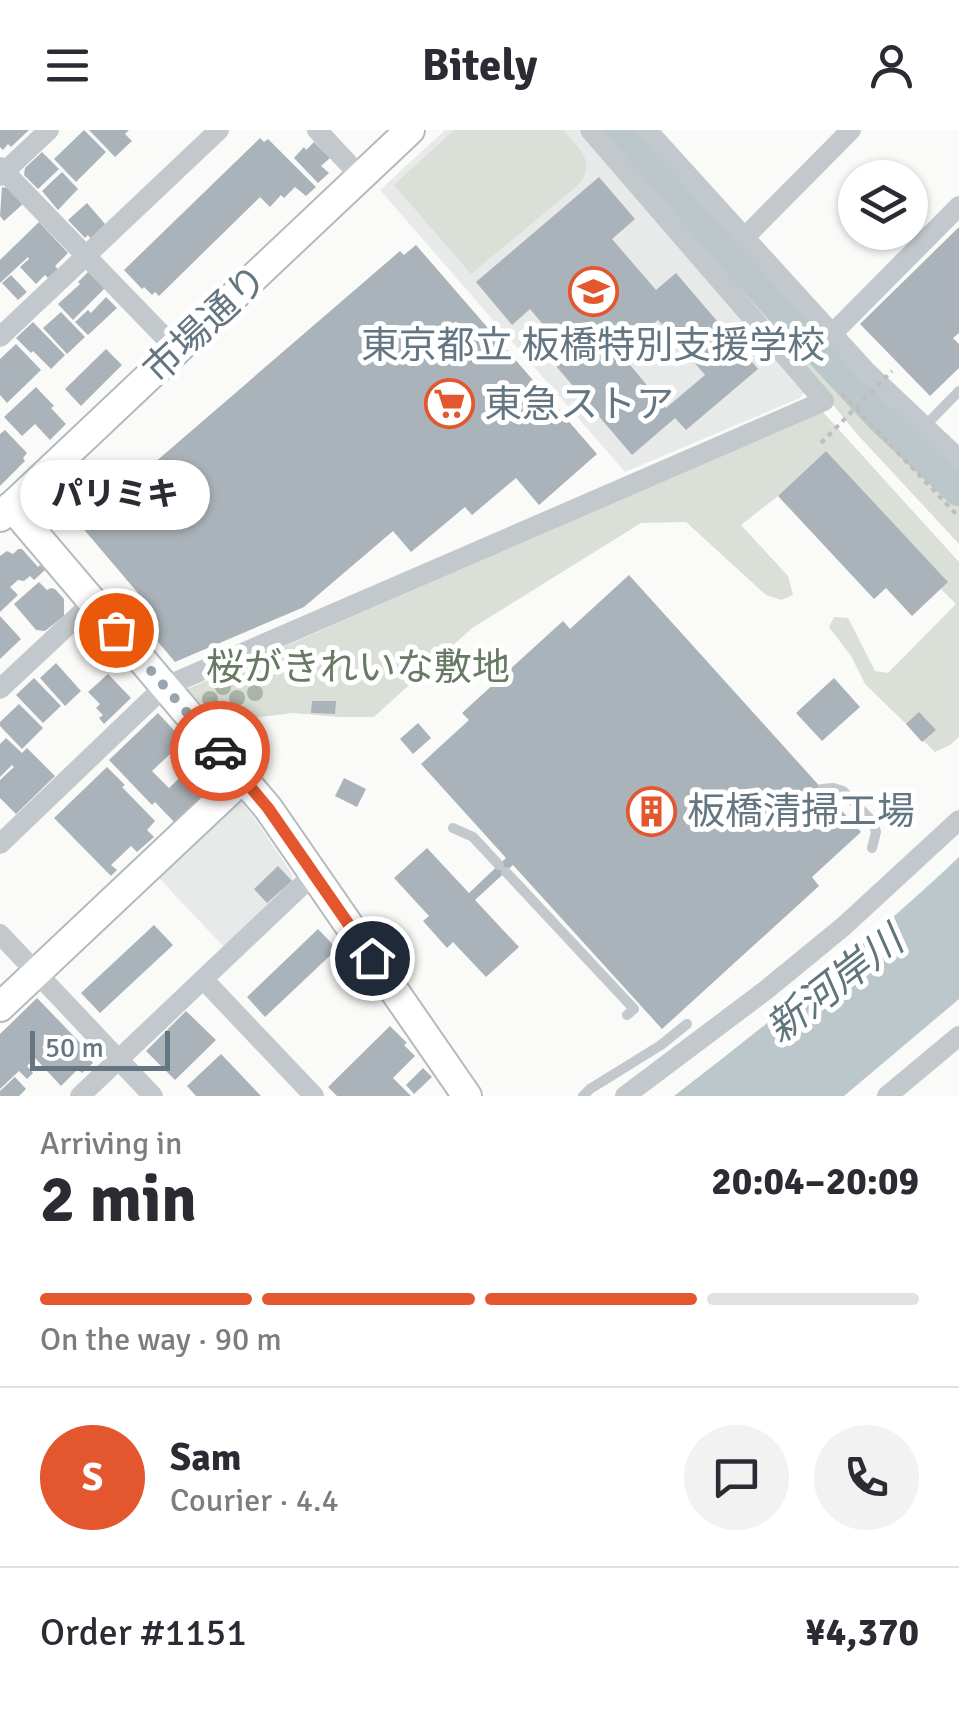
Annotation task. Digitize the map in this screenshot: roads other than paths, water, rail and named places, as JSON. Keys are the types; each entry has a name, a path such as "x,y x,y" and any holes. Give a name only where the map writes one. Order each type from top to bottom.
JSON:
{"street":[{"path":"49,130 2,172 177,350"},
{"path":"0,337 219,130"},
{"path":"317,130 360,176"},
{"name":"市場通り","path":"6,511 410,130"},
{"path":"0,844 164,687 824,402 590,130"},
{"path":"647,130 832,334 959,459"},
{"path":"744,238 850,130"},
{"path":"832,334 959,206"},
{"path":"6,511 92,602 268,808 467,1096"},
{"path":"0,690 92,602"},
{"path":"0,1007 243,778"},
{"path":"625,1096 844,926 959,820"},
{"path":"80,1096 314,874"},
{"path":"0,934 153,1096"},
{"path":"203,979 314,1096"},
{"path":"887,1096 959,1036"}],"lane":[{"path":"924,426 959,391"},
{"path":"822,789 844,790 873,822 876,832 872,848"},
{"path":"453,828 473,837 634,1009 627,1015"},
{"path":"584,1096 687,1024"}],"water":[{"name":"新河岸川","path":"959,857 959,999 844,1096 674,1096 820,980"}],"waterway":[{"path":"618,130 882,418 959,490"}],"place":[{"name":"東京都立 板橋特別支援学校","path":"593,291"},
{"name":"東急ストア","path":"449,404"},
{"name":"パリミキ","path":"116,630"},
{"name":"板橋清掃工場","path":"652,811"}],"park label":[{"name":"桜がきれいな敷地","path":"358,667"}]}
